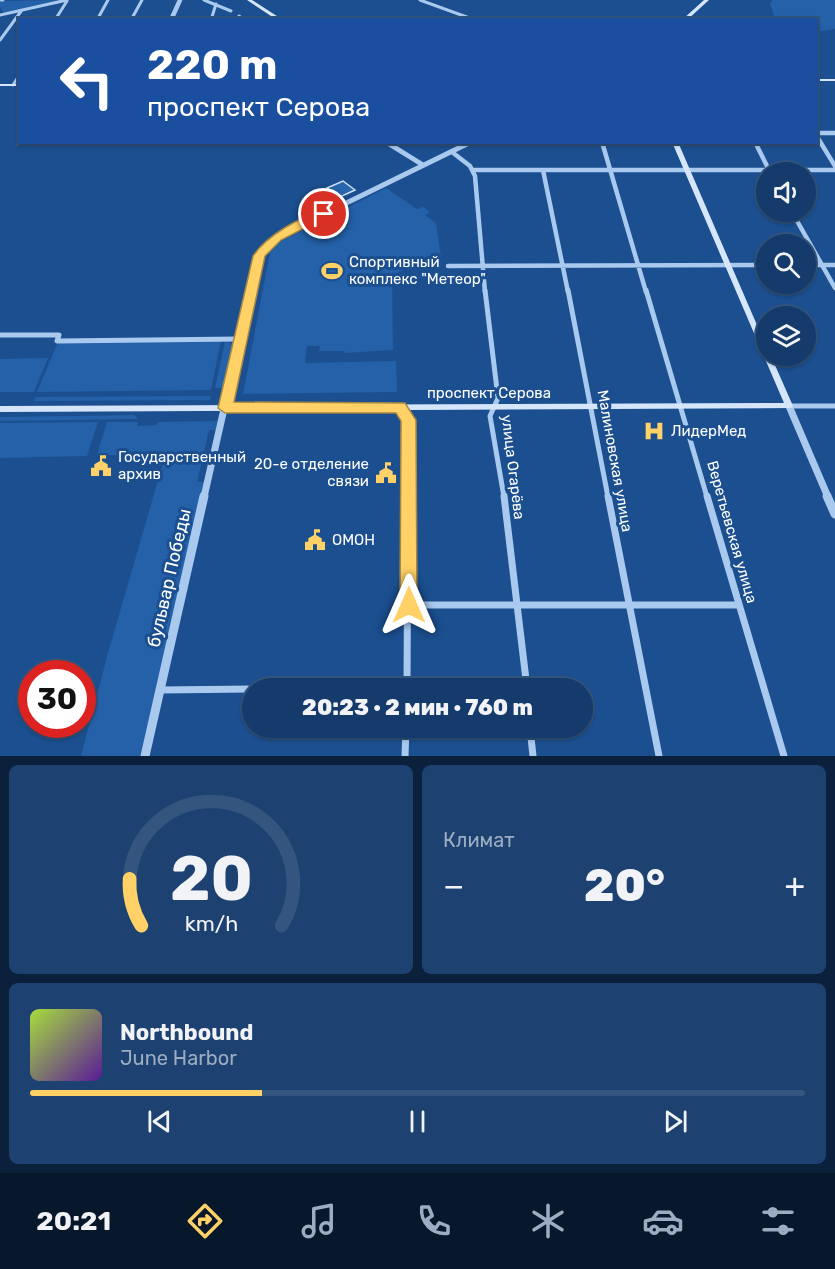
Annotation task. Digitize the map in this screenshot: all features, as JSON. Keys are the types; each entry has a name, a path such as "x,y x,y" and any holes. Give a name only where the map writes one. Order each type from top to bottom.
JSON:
{"main road":[{"path":"249,0 278,18"},
{"path":"686,18 707,0"},
{"path":"818,80 835,80"},
{"path":"0,85 18,85"},
{"path":"676,144 789,406"},
{"name":"проспект Серова","path":"0,409 789,406"}],"street":[{"path":"0,10 1,15 68,0"},
{"path":"56,18 68,0"},
{"path":"98,18 108,0"},
{"path":"133,18 142,0"},
{"path":"172,18 180,0"},
{"path":"204,0 231,11"},
{"path":"420,0 470,18"},
{"path":"212,18 216,4"},
{"path":"0,40 22,10"},
{"path":"13,85 18,77"},
{"path":"818,134 835,133"},
{"path":"816,168 835,167 818,137"},
{"path":"389,144 423,165"},
{"name":"бульвар Победы","path":"145,756 256,264 261,253 269,244 290,231 467,144"},
{"name":"Веретьевская улица","path":"603,144 784,756"},
{"path":"756,144 765,162"},
{"path":"452,152 473,170 756,171"},
{"name":"улица Огарёва","path":"473,170 498,398 490,416 501,472 519,606 525,678"},
{"name":"Малиновская улица","path":"543,171 659,756"},
{"path":"798,222 835,288"},
{"path":"448,266 756,265"},
{"path":"816,265 835,265"},
{"path":"0,335 60,335 57,341 239,339"},
{"path":"789,406 835,514"},
{"name":"проспект Серова","path":"789,406 835,406"},
{"path":"400,407 408,420 407,678"},
{"path":"409,605 740,605"},
{"path":"160,690 242,689"},
{"path":"405,756 406,738"},
{"path":"531,738 533,756"}],"shaded area":[{"path":"66,0 4,13 0,7 0,1"},
{"path":"773,0 835,0 835,29 818,32 818,18 775,18 770,3"},
{"name":"Спортивный комплекс \"Метеор\"","path":"386,188 417,209 423,207 430,212 425,215 436,223 442,265 403,270 392,275 393,350 345,353 344,351 319,351 320,346 307,346 305,361 306,363 396,361 397,392 243,394 270,252 280,242"},
{"path":"221,341 211,390 37,392 58,342"},
{"path":"225,341 234,345 224,388 215,388"},
{"path":"48,358 34,392 0,392 0,359"},
{"path":"211,396 210,400 34,401 36,397"},
{"path":"134,415 138,419 0,421 0,417"},
{"path":"217,421 216,430 209,430 204,452 211,452 210,455 97,455 107,422 138,422 137,426 156,425 158,422"},
{"path":"98,422 87,456 0,458 0,423"},
{"path":"168,460 202,461 197,482 205,482 140,756 81,756 86,738 96,738 96,699 163,463"}],"building":[{"path":"343,181 355,190 340,197 327,188"}],"place":[{"name":"Спортивный комплекс \"Метеор\"","path":"332,271"},
{"name":"ЛидерМед","path":"654,431"},
{"name":"Государственный архив","path":"101,466"},
{"name":"20-е отделение связи","path":"386,473"},
{"name":"ОМОН","path":"315,540"}],"route":[{"path":"324,214 277,237 265,247 259,256 225,408 400,407 408,420 409,605"}]}
